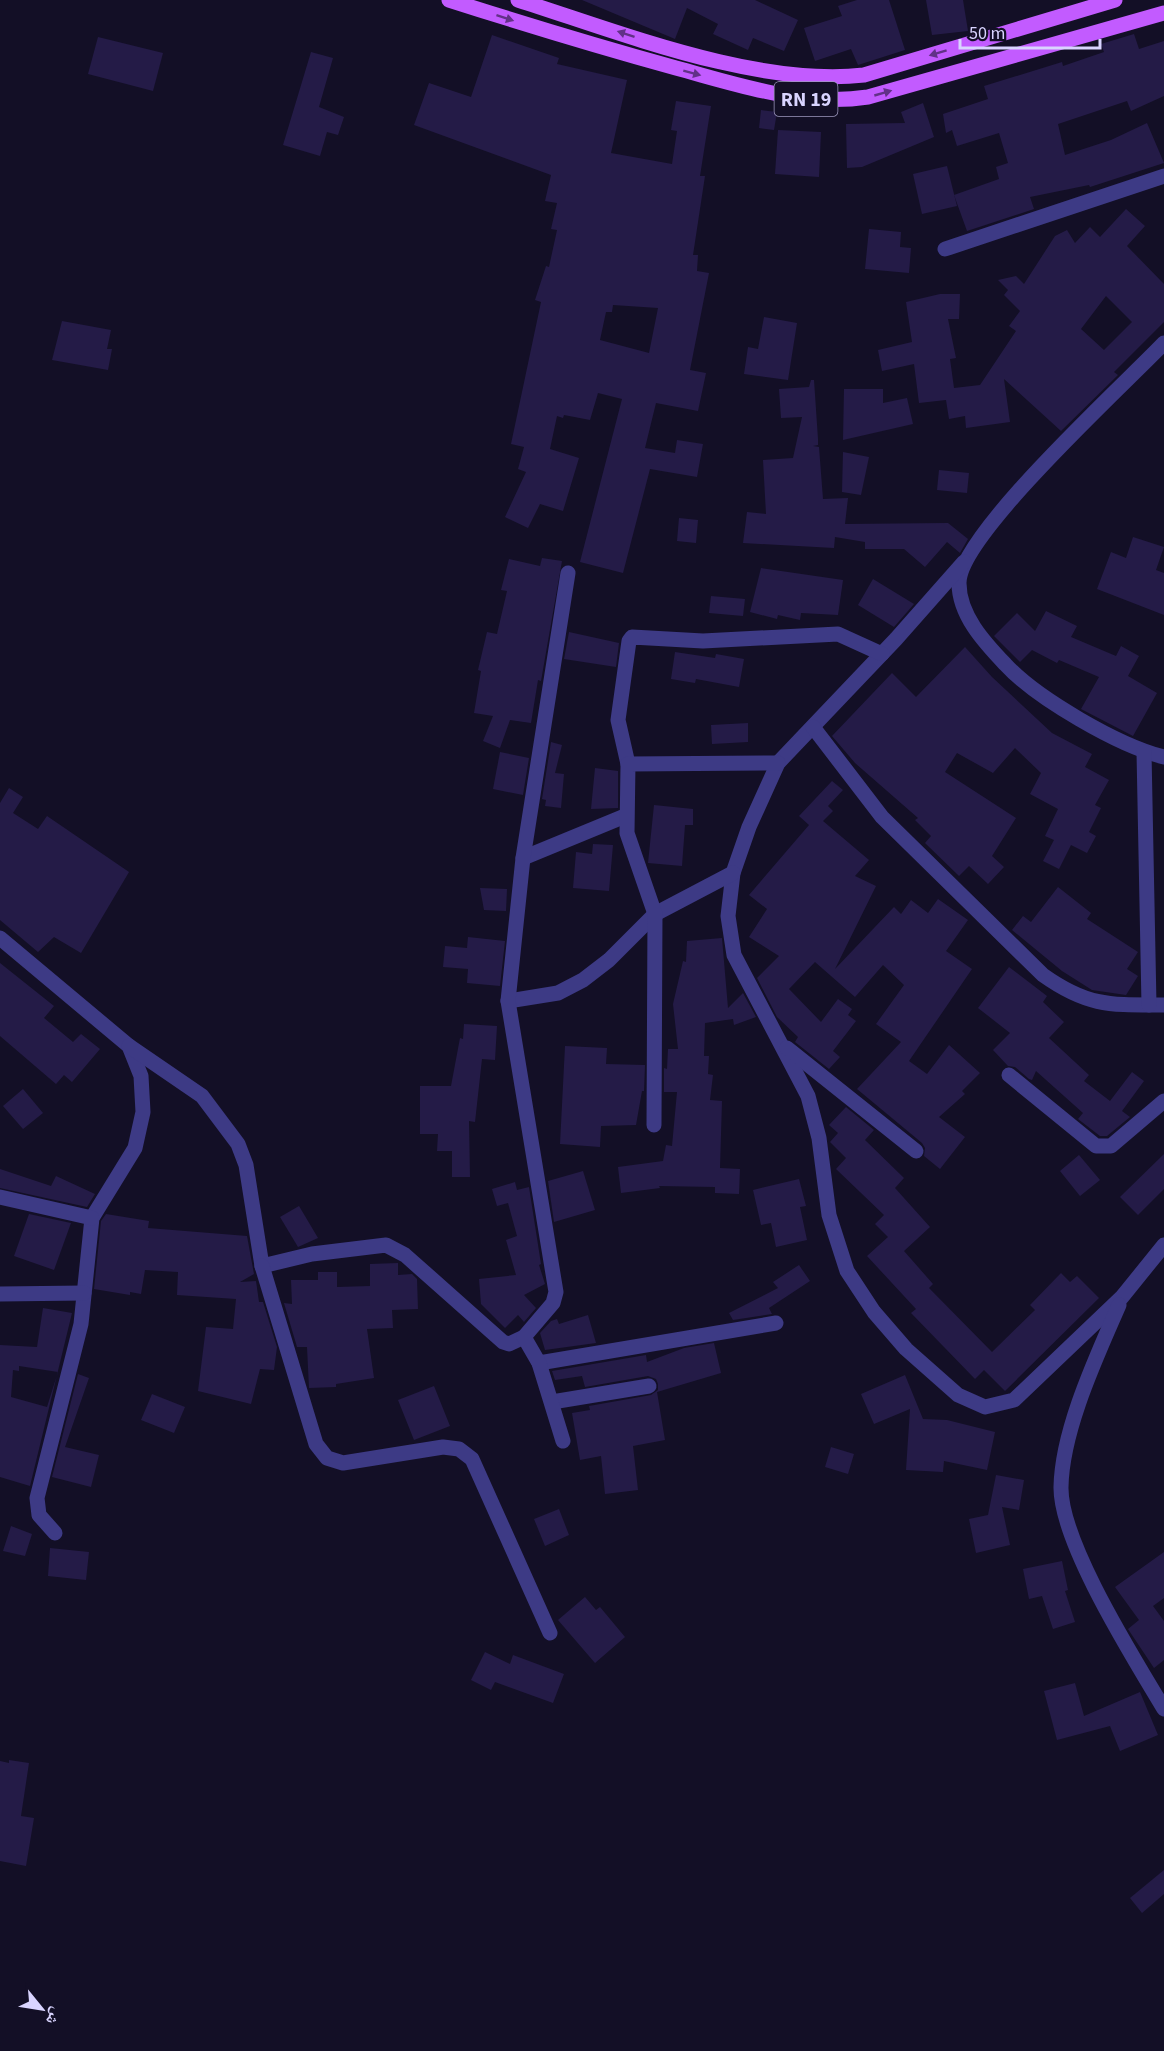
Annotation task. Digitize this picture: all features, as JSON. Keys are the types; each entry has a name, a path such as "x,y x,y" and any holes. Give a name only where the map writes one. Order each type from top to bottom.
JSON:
{"main road":[{"name":"RN 19","path":"449,0 575,40 756,90 817,100 868,97 1164,13"},
{"name":"RN 19","path":"518,0 651,42 735,64 773,72 835,78 864,75 1115,0"}],"street":[{"path":"945,249 1164,176"},
{"path":"1162,350 1003,507 964,562 882,654 778,764 749,827 733,873 729,916 734,955 808,1096 819,1138 829,1215 847,1271 874,1312 906,1349 958,1395 985,1407 1014,1400 1122,1297 1164,1245"},
{"path":"964,562 959,583 965,609 978,636 1021,682 1044,698 1144,752 1164,758"},
{"path":"262,1266 312,1254 386,1245 405,1255 503,1342 509,1344 524,1337 553,1303 556,1292 508,1001 523,858 568,573"},
{"path":"654,1125 655,914 627,833 625,816 628,764 618,720 629,641 632,637 703,641 838,634 882,654"},
{"path":"813,727 882,817 1043,975 1067,992 1091,1002 1157,1005 1144,752"},
{"path":"628,764 778,764"},
{"path":"523,858 625,816"},
{"path":"508,1001 558,993 583,980 609,960 655,914 733,873"},
{"path":"0,938 129,1046 202,1096 238,1144 246,1165 262,1266 316,1444 327,1458 343,1463 443,1446 459,1449 472,1459 550,1633"},
{"path":"782,1044 916,1151"},
{"path":"55,1533 39,1515 38,1498 81,1324 92,1218 135,1148 143,1112 141,1076 129,1046"},
{"path":"1009,1075 1096,1146 1104,1148 1111,1146 1164,1101"},
{"path":"0,1197 92,1218"},
{"path":"0,1294 84,1293"},
{"path":"1122,1297 1093,1364 1067,1444 1060,1489 1069,1526 1084,1563 1164,1709"},
{"path":"539,1363 776,1323"},
{"path":"524,1337 539,1363 562,1440"},
{"path":"552,1402 649,1386"}],"building":[{"path":"582,0 755,0 798,20 784,51 753,38 748,50 713,34 718,24 687,8 675,39"},
{"path":"857,0 889,0 905,50 858,65 851,49 815,61 804,28 842,16 838,6"},
{"path":"926,0 963,0 968,31 932,35"},
{"path":"1134,34 1139,49 1164,41 1164,96 1131,111 1127,101 1058,124 1065,155 1111,140 1147,123 1164,163 1090,187 1089,185 1030,197 1034,209 967,231 954,195 999,179 996,167 1008,163 999,133 957,146 952,130 946,133 943,114 988,99 984,86 1062,62 1063,66 1104,52 1101,44"},
{"path":"492,35 559,58 557,64 627,80 611,153 672,164 677,131 671,130 676,101 711,106 700,176 705,176 693,255 698,255 697,271 709,273 690,370 706,373 698,411 656,403 645,448 675,453 677,440 703,444 697,477 650,469 623,573 580,562 622,399 598,393 590,420 564,415 563,418 557,416 550,449 579,458 563,511 540,504 528,528 505,517 526,472 518,469 524,447 511,444 541,302 535,300 546,266 549,267 557,230 551,229 557,203 545,201 551,175 414,125 429,83 471,97","holes":["613,305 658,308 649,353 600,340 606,312 612,312"]},
{"path":"98,37 163,53 153,91 88,74"},
{"path":"311,52 333,58 319,107 344,117 338,135 327,132 320,156 283,145"},
{"path":"923,103 934,137 862,167 847,168 846,124 905,123 901,112"},
{"path":"761,110 777,112 774,130 759,128"},
{"path":"778,130 821,132 819,177 775,174"},
{"path":"947,166 957,206 922,214 913,174"},
{"path":"1126,209 1145,226 1127,246 1164,284 1164,322 1114,372 1118,375 1061,431 1004,379 1010,422 966,428 965,416 949,419 946,400 919,403 914,364 882,371 878,350 912,342 906,302 940,294 960,294 959,319 948,319 956,358 950,359 954,388 980,385 1016,331 1009,326 1020,311 1004,295 1008,290 998,280 1016,276 1024,284 1055,236 1067,230 1075,243 1090,227 1100,237","holes":["1106,296 1132,322 1104,350 1081,329"]},
{"path":"869,229 901,232 900,247 911,248 909,273 865,269"},
{"path":"764,317 797,323 788,380 744,374 748,347 758,349"},
{"path":"62,321 111,330 107,349 112,349 108,370 52,360"},
{"path":"811,380 814,380 818,439 818,445 813,446 819,447 823,499 848,498 845,524 948,523 968,539 960,553 947,542 925,567 904,549 865,549 865,542 835,537 834,548 743,543 747,512 766,514 763,460 793,458 802,417 781,418 779,389 809,387"},
{"path":"844,389 883,389 883,403 907,398 913,424 843,440"},
{"path":"843,452 869,457 861,495 842,492"},
{"path":"939,470 969,473 967,493 937,490"},
{"path":"679,518 698,520 696,543 677,541"},
{"path":"1133,537 1164,547 1156,570 1164,573 1164,615 1097,589 1111,552 1126,558"},
{"path":"542,558 562,561 541,681 538,680 531,723 510,720 500,748 483,741 493,716 474,713 481,671 478,670 487,632 497,634 507,591 501,590 509,559 540,566"},
{"path":"761,568 843,580 838,615 801,613 800,620 778,615 777,619 750,612"},
{"path":"873,579 914,604 894,627 858,605"},
{"path":"711,596 745,599 743,616 709,613"},
{"path":"1046,611 1077,626 1071,637 1116,656 1121,646 1139,656 1128,676 1157,693 1133,736 1081,709 1099,677 1059,660 1057,663 1032,650 1020,662 994,636 1017,613 1035,631"},
{"path":"569,632 619,643 616,667 564,659"},
{"path":"965,647 992,677 1052,733 1092,754 1085,767 1109,780 1095,805 1101,808 1089,832 1096,836 1087,853 1071,845 1059,869 1043,861 1054,840 1045,836 1058,809 1030,794 1041,773 1015,748 993,773 957,753 945,772 1016,818 992,856 1004,867 988,884 969,866 959,876 925,843 931,836 915,820 918,818 855,763 832,736 892,673 916,697"},
{"path":"675,652 715,658 716,654 744,659 739,687 696,679 695,683 671,679"},
{"path":"748,723 748,742 712,744 711,725"},
{"path":"551,742 562,745 555,773 564,774 561,808 545,806 546,800 542,799"},
{"path":"500,752 529,758 523,795 493,789"},
{"path":"595,768 618,771 618,808 591,809"},
{"path":"832,781 843,790 828,806 833,811 823,821 869,860 855,876 876,886 835,969 894,907 901,914 911,900 928,913 938,899 968,920 946,951 972,969 909,1061 927,1074 949,1045 980,1073 962,1091 965,1094 939,1117 965,1137 940,1169 924,1156 925,1148 922,1143 857,1089 901,1042 876,1024 904,985 883,965 855,997 815,962 789,989 821,1022 838,999 852,1009 848,1015 856,1021 833,1051 840,1057 829,1069 795,1042 798,1037 777,1017 757,978 779,956 749,937 767,909 749,895 809,825 799,816"},
{"path":"9,788 23,797 13,813 38,829 47,816 129,872 81,953 54,937 38,952 0,920 0,803"},
{"path":"654,805 693,809 693,825 685,825 682,866 648,863"},
{"path":"593,844 613,845 609,891 573,888 576,852 592,854"},
{"path":"1058,887 1091,913 1087,919 1138,952 1127,969 1138,976 1126,995 1092,990 1062,971 1012,930 1023,916 1031,922"},
{"path":"480,888 507,889 506,911 484,910"},
{"path":"468,937 505,941 500,986 467,983 468,969 443,967 445,946 467,948"},
{"path":"722,938 728,1008 743,993 756,1017 734,1025 733,1019 705,1023 704,1056 709,1056 708,1074 713,1075 710,1100 722,1101 720,1168 740,1169 739,1194 715,1193 715,1187 659,1186 660,1188 621,1193 618,1167 663,1161 666,1145 672,1146 677,1092 664,1092 664,1068 667,1069 668,1049 678,1049 673,1004 683,961 686,962 687,941"},
{"path":"0,963 54,1006 44,1018 73,1042 81,1034 100,1049 72,1082 64,1075 56,1084 0,1036"},
{"path":"1009,967 1047,996 1043,1002 1064,1022 1049,1038 1089,1075 1084,1081 1110,1101 1132,1072 1144,1081 1122,1111 1130,1117 1107,1136 1100,1136 1078,1119 1083,1113 1036,1071 1032,1080 1029,1079 1015,1067 1008,1066 993,1050 1010,1033 978,1008"},
{"path":"464,1024 497,1026 495,1060 482,1059 475,1122 469,1121 470,1177 452,1177 452,1151 437,1151 438,1134 420,1134 420,1086 451,1086 460,1038 463,1039"},
{"path":"565,1046 607,1048 606,1064 645,1065 644,1091 642,1091 636,1125 601,1126 600,1147 560,1144"},
{"path":"23,1089 43,1113 23,1129 3,1106"},
{"path":"846,1107 874,1130 865,1140 904,1178 895,1188 930,1227 904,1251 933,1284 929,1288 992,1352 1035,1310 1030,1305 1061,1273 1070,1282 1077,1276 1099,1298 1005,1391 984,1370 975,1379 911,1313 916,1309 867,1256 888,1237 875,1224 884,1215 836,1169 846,1158 830,1142 838,1133 829,1125"},
{"path":"1164,1154 1164,1189 1138,1215 1120,1197"},
{"path":"1079,1155 1100,1180 1080,1196 1060,1171"},
{"path":"0,1169 51,1186 56,1176 95,1194 87,1207 0,1188"},
{"path":"583,1171 595,1210 554,1222 548,1181"},
{"path":"799,1179 806,1206 800,1207 807,1240 776,1247 771,1223 761,1225 753,1190"},
{"path":"515,1182 517,1190 529,1187 541,1264 539,1265 545,1284 524,1295 536,1308 524,1322 518,1315 505,1328 481,1304 479,1279 516,1275 506,1240 517,1236 508,1203 497,1206 492,1189"},
{"path":"299,1206 318,1238 298,1247 280,1217"},
{"path":"29,1214 71,1223 54,1270 14,1256"},
{"path":"106,1214 149,1221 148,1228 247,1236 254,1274 240,1282 256,1281 259,1302 263,1302 277,1347 274,1370 260,1369 251,1404 198,1391 206,1327 233,1329 236,1299 177,1295 178,1272 145,1270 141,1294 130,1292 130,1295 94,1289 101,1221"},
{"path":"398,1263 398,1275 412,1274 417,1279 418,1309 392,1310 393,1328 367,1329 374,1378 336,1384 336,1387 309,1388 307,1347 297,1347 284,1303 292,1304 291,1280 318,1280 318,1272 337,1272 337,1287 370,1286 370,1264"},
{"path":"799,1265 810,1281 769,1308 772,1314 733,1320 729,1313 778,1288 773,1282"},
{"path":"43,1308 72,1313 58,1372 19,1366 19,1371 13,1370 11,1397 47,1407 57,1377 30,1486 0,1477 0,1345 37,1347"},
{"path":"588,1315 596,1343 545,1350 540,1333 551,1321 557,1319 559,1324"},
{"path":"714,1343 721,1373 657,1392 665,1440 633,1446 638,1490 605,1494 601,1456 580,1460 572,1413 590,1410 589,1406 651,1395 658,1390 656,1379 648,1376 585,1387 582,1376 555,1380 552,1371 646,1355 647,1362 684,1348"},
{"path":"78,1374 89,1378 65,1447 99,1455 91,1487 52,1477"},
{"path":"905,1375 923,1419 947,1420 995,1432 987,1470 944,1461 943,1472 906,1470 910,1409 874,1424 861,1394"},
{"path":"434,1386 450,1426 414,1440 398,1400"},
{"path":"152,1394 185,1407 174,1433 141,1420"},
{"path":"831,1447 854,1454 848,1474 825,1467"},
{"path":"996,1475 1024,1480 1019,1510 1002,1507 1010,1545 976,1553 969,1519 988,1515"},
{"path":"559,1509 569,1535 545,1546 534,1519"},
{"path":"11,1526 32,1534 25,1556 3,1551"},
{"path":"50,1548 89,1552 86,1580 48,1576"},
{"path":"1164,1552 1164,1598 1153,1606 1164,1621 1164,1660 1154,1668 1128,1629 1139,1620 1115,1587"},
{"path":"1062,1561 1068,1590 1065,1591 1075,1622 1053,1629 1042,1596 1029,1599 1023,1569"},
{"path":"585,1597 596,1610 600,1607 625,1637 595,1663 558,1620"},
{"path":"485,1652 510,1664 513,1655 564,1674 553,1703 495,1682 491,1690 471,1680"},
{"path":"1075,1683 1084,1716 1140,1692 1158,1735 1120,1751 1110,1726 1057,1740 1044,1691"},
{"path":"9,1760 29,1763 21,1816 34,1818 26,1866 0,1861 0,1761 9,1763"},
{"path":"1164,1870 1164,1894 1142,1913 1130,1898"}]}
